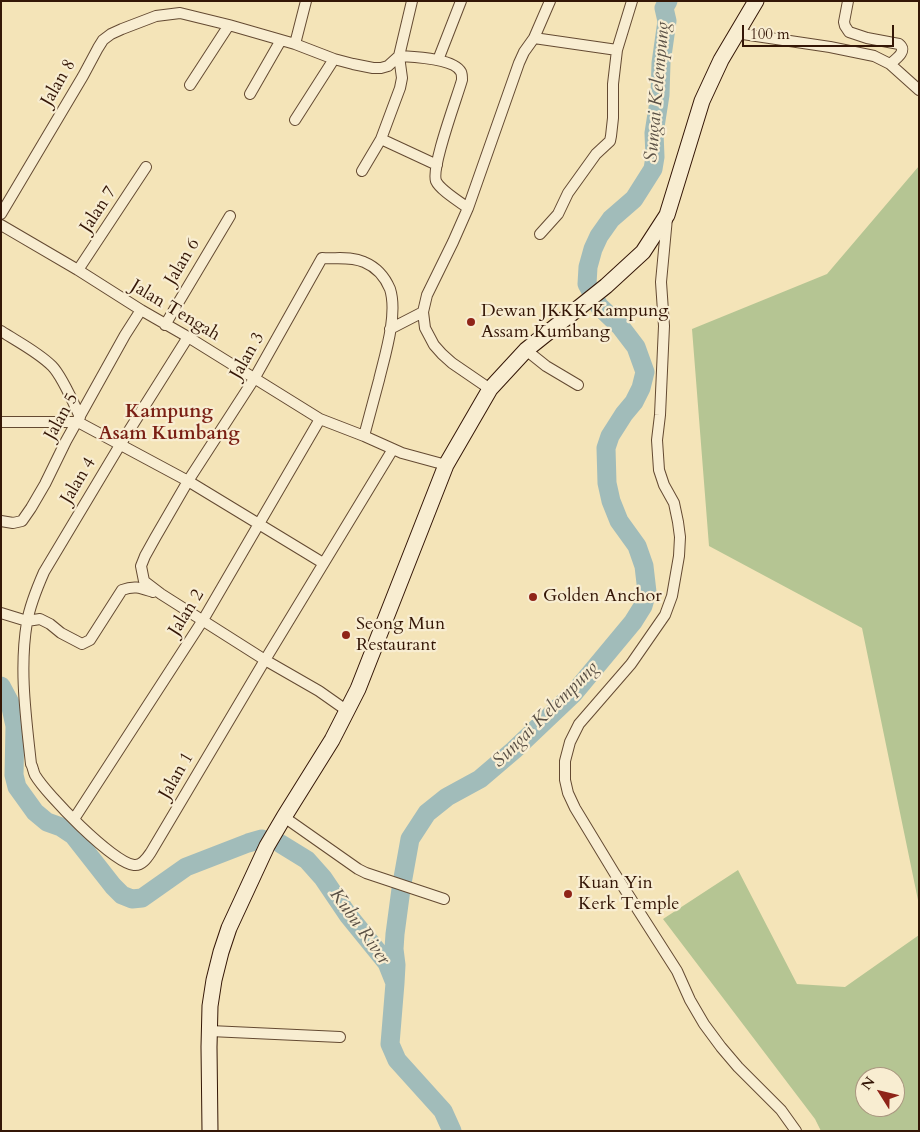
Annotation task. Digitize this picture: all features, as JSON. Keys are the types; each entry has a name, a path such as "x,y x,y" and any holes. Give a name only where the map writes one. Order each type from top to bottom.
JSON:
{"main road":[{"path":"210,1131 210,1006 214,980 229,928 267,846 332,740 358,689 446,465 490,388 526,350 606,286 644,252 667,215 702,101 721,60 756,1"}],"street":[{"path":"295,44 306,1"},
{"path":"362,171 381,139 400,88 402,78 399,56 412,1"},
{"path":"438,60 461,1"},
{"path":"490,388 452,363 434,345 425,328 423,312 427,295 454,242 468,208 519,63 534,38 550,1"},
{"path":"540,234 558,214 568,193 596,154 610,141 617,50 632,1"},
{"path":"848,1 844,22 849,32 866,38 899,44 902,47 901,54 890,64"},
{"name":"Jalan 8","path":"1,214 103,40 110,34 156,16 180,13 229,25"},
{"path":"190,85 229,25 295,44 353,64 381,68 388,66 399,56 438,60 457,67 462,74 462,80 440,149 435,177 440,187 468,208"},
{"path":"736,33 874,56 890,64 919,90"},
{"path":"534,38 617,50"},
{"path":"250,94 281,40"},
{"path":"295,120 334,59"},
{"path":"381,139 437,165"},
{"name":"Jalan 7","path":"78,270 146,167"},
{"path":"667,215 661,282 664,326 657,440 659,470 664,485 674,503 680,537 672,596 665,615 631,664 579,724 570,742 565,761 565,780 568,793 575,808 677,971 690,1000 704,1024 738,1068 781,1110 796,1131"},
{"name":"Jalan 6","path":"165,325 230,216"},
{"name":"Jalan Tengah","path":"1,225 78,270 320,419 402,453 446,465"},
{"name":"Jalan 3","path":"161,594 144,581 141,566 188,481 254,379 322,258 355,259 365,262 384,278 390,290 392,308 390,329 364,436"},
{"name":"Jalan 5","path":"1,521 18,522 24,518 45,484 125,335 141,310"},
{"path":"390,329 423,312"},
{"path":"1,331 53,367 59,375 79,419 120,445 188,481 323,563"},
{"name":"Jalan 4","path":"27,622 44,572 120,445 188,337"},
{"path":"526,350 546,366 578,385"},
{"path":"1,422 79,419"},
{"name":"Jalan 2","path":"74,819 202,620 320,419"},
{"name":"Jalan 1","path":"27,622 24,680 31,764 35,774 49,793 83,829 108,851 126,863 134,866 139,865 151,852 393,449"},
{"path":"1,613 27,622 40,619 82,644 90,640 122,590 130,587 142,588 161,594 346,710"},
{"path":"284,817 358,869 444,899"},
{"path":"210,1031 340,1037"}],"green space":[{"path":"919,166 919,905 862,628 709,546 692,329 827,274"},
{"path":"738,870 797,984 845,987 919,935 919,1131 821,1131 815,1119 663,919"}],"waterway":[{"name":"Sungai Kelempung","path":"395,983 395,934 410,839 427,813 447,797 480,779 514,750 574,693 633,622 643,606 647,592 644,566 637,546 619,521 611,501 607,483 606,448 610,436 634,402 641,388 645,372 636,347 620,326 599,306 587,284 588,267 599,236 611,219 634,199 653,169 655,157 654,133 660,95 661,63 667,21 664,8 668,1"},
{"name":"Kubu River","path":"1,686 10,703 15,726 14,775 17,787 35,812 47,822 61,827 73,835 122,895 132,899 142,898 186,867 262,839"},
{"name":"Kubu River","path":"281,844 307,860 323,878 348,915 387,963 395,983 390,1044 397,1060 443,1111 452,1131"}],"place":[{"name":"Dewan JKKK Kampung Assam Kumbang","path":"471,322"},
{"name":"Golden Anchor","path":"533,597"},
{"name":"Seong Mun Restaurant","path":"346,635"},
{"name":"Kuan Yin Kerk Temple","path":"568,894"}],"district":[{"name":"Kampung Asam Kumbang","path":"169,424"}]}
